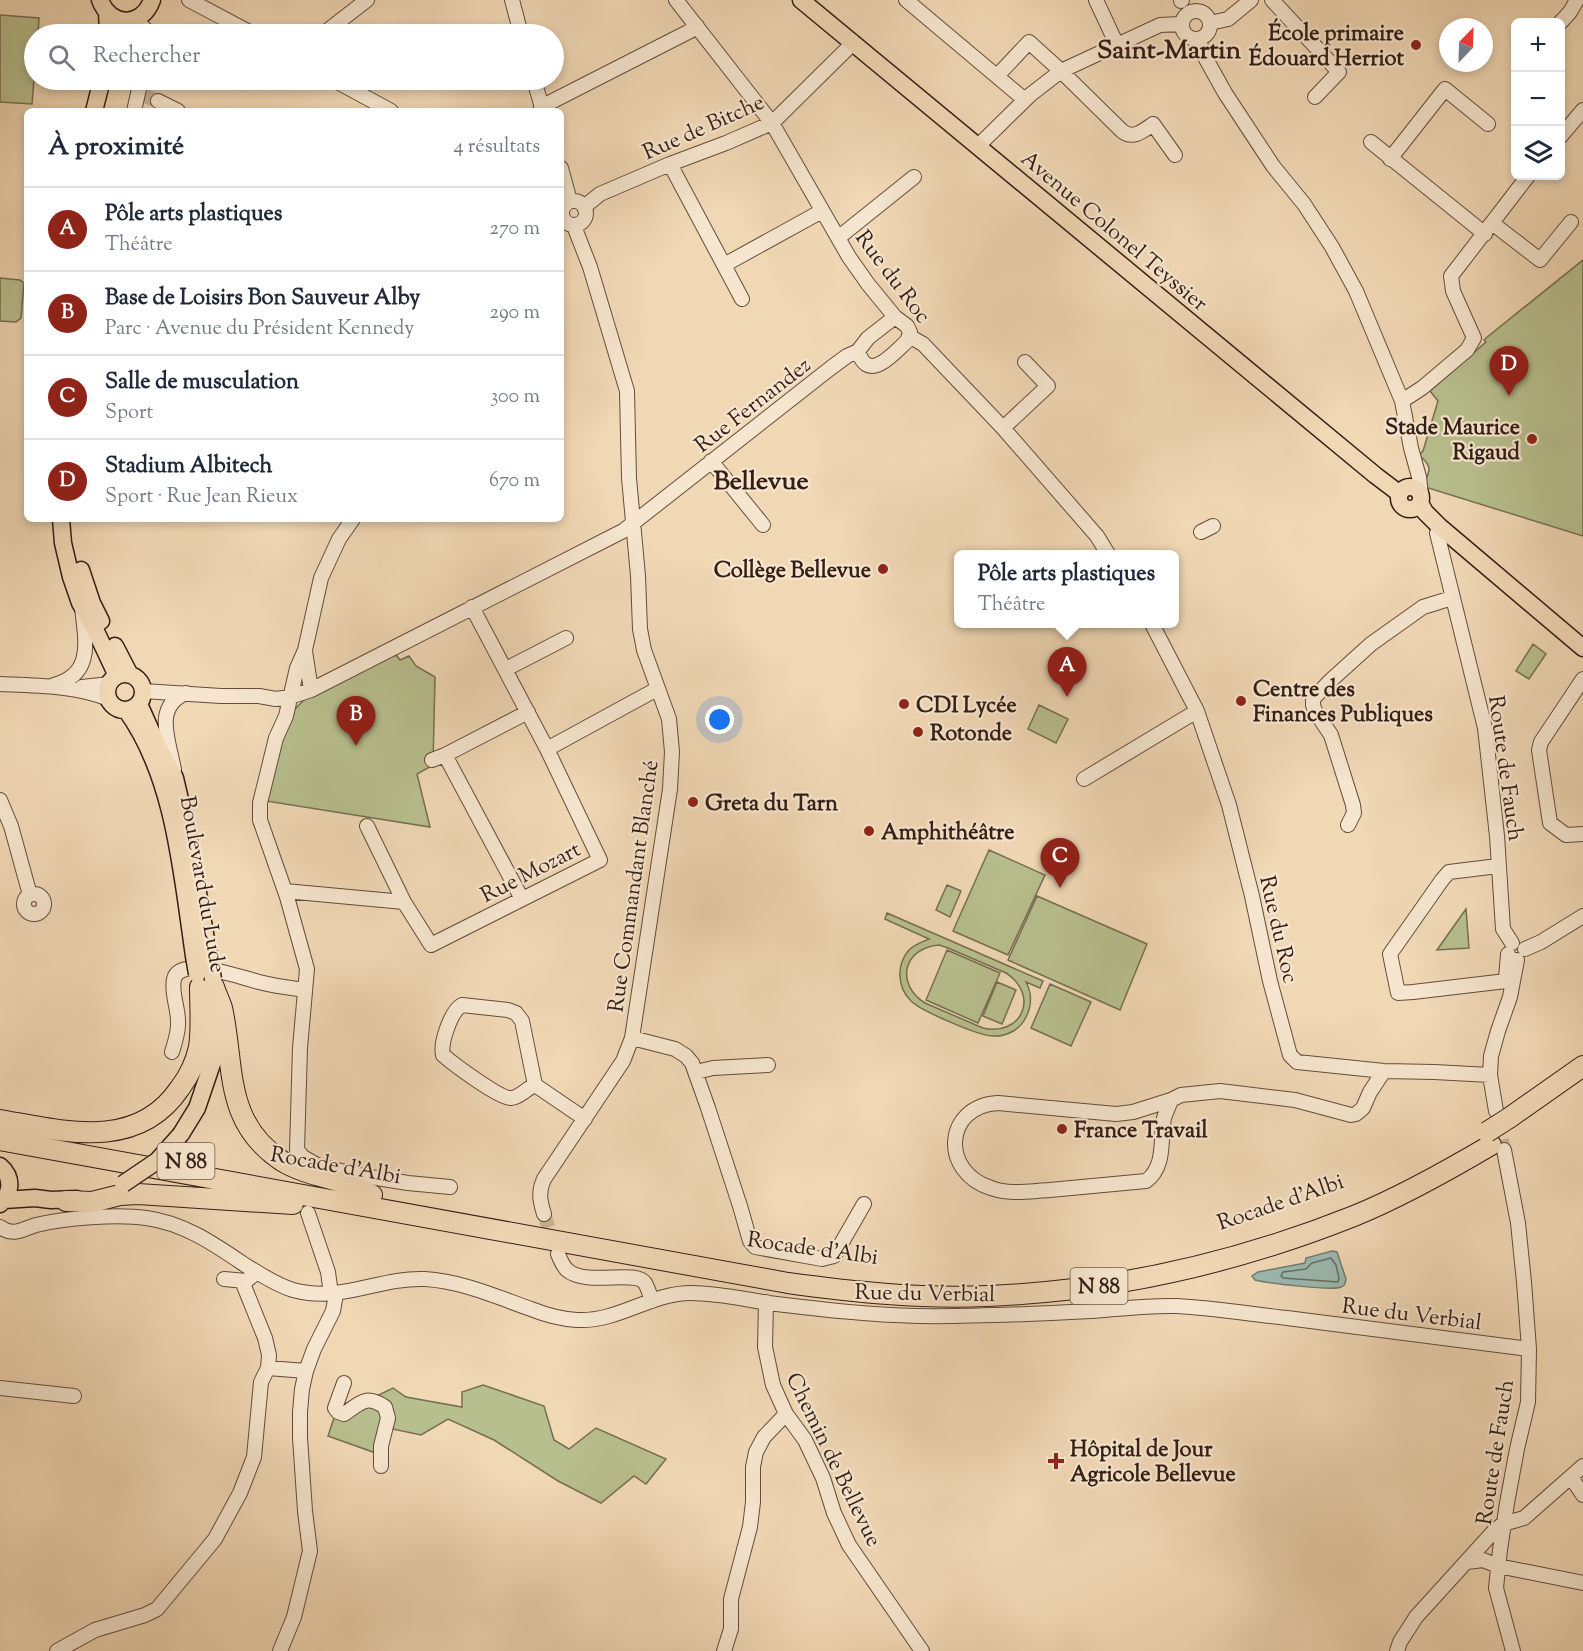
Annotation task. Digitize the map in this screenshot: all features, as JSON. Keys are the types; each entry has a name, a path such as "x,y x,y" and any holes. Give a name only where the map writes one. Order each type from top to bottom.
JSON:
{"highway":[{"path":"0,1120 84,1133 109,1132 128,1128 147,1120 175,1096 194,1064 199,1049 206,982"},
{"path":"66,1201 92,1202 120,1195 138,1194 346,1209 364,1199 352,1185 302,1170 282,1161 249,1129 239,1109 232,1085 221,1006 206,982"},
{"path":"1570,1086 1572,1066 1583,1057"},
{"name":"Rocade d'Albi","path":"0,1140 789,1270 913,1283 1021,1281 1127,1269 1192,1255 1265,1235 1350,1204 1500,1132 1570,1086 1583,1066"},
{"name":"Rocade d'Albi","path":"1500,1132 1543,1095 1570,1086"},
{"name":"Rocade d'Albi","path":"0,1128 364,1199"}],"main road":[{"path":"126,24 146,12 152,0"},
{"name":"Avenue Colonel Teyssier","path":"801,0 979,145 1366,468 1412,497 1456,540 1583,648"},
{"path":"103,6 123,24"},
{"path":"103,6 106,24"},
{"path":"95,108 99,90"},
{"name":"Avenue Colonel Teyssier","path":"1412,497 1437,532 1456,540"},
{"path":"61,522 71,577 116,683"},
{"path":"71,522 77,555 116,683 116,707 136,702 139,681 116,683"},
{"name":"Boulevard du Lude","path":"136,702 175,778 188,834 201,953"},
{"name":"Boulevard du Lude","path":"1,1203 35,1198 66,1201 99,1195 123,1185 157,1161 181,1134 197,1108 209,1074 206,982 201,953 160,776 138,727 136,702"},
{"path":"4,1171 21,1189 35,1198"},
{"path":"1,1203 9,1189 4,1171"}],"street":[{"path":"189,0 234,24"},
{"path":"336,24 367,0"},
{"path":"512,0 518,24"},
{"name":"Rue du Roc","path":"676,0 772,123 855,266 895,317 907,326 909,336 923,344 1003,428 1097,536 1105,550"},
{"path":"906,0 1025,100"},
{"path":"1096,0 1117,45"},
{"path":"1210,22 1221,22 1228,19 1251,0"},
{"path":"1272,0 1339,72 1315,97"},
{"path":"1565,18 1577,0"},
{"path":"979,145 1025,100 1061,71 1160,25 1183,8 1206,14 1210,22 1209,32 1205,36 1195,40 1187,36 1182,29 1183,8"},
{"path":"544,108 697,26"},
{"path":"1200,39 1202,50 1225,93 1273,166 1304,204 1332,247 1356,291 1402,401 1419,477 1412,497"},
{"name":"Rue de Bitche","path":"584,207 600,194 772,123 847,49 852,41"},
{"path":"997,76 1029,42 1127,135 1140,133 1153,124 1175,155"},
{"path":"1390,159 1445,89 1488,124"},
{"path":"135,108 141,90"},
{"path":"348,90 371,106"},
{"path":"537,90 542,108"},
{"path":"158,101 172,108"},
{"path":"1565,131 1583,110"},
{"path":"1371,142 1390,159 1489,228 1540,260 1571,222"},
{"path":"670,164 742,298"},
{"path":"838,238 914,177"},
{"path":"1402,401 1422,388 1467,350 1473,338 1453,291 1452,276 1525,180"},
{"path":"578,202 584,207 586,211 584,219 578,225 565,216 578,202"},
{"path":"724,266 822,212"},
{"name":"Rue Commandant Blanché","path":"544,1215 540,1202 542,1185 623,1061 632,1038 670,789 672,752 669,718 644,650 640,629 629,478 627,391 590,267 565,216"},
{"name":"Rue Fernandez","path":"283,698 311,690 623,531 832,367 858,351 868,338 895,317"},
{"path":"858,351 863,362 876,366 907,341 909,336"},
{"path":"1003,428 1048,386 1025,362"},
{"path":"711,461 763,525"},
{"path":"351,522 339,539 321,578 305,650 283,698 276,738 260,802 260,820 285,891 306,964 300,1048 297,1150 303,1157 319,1166 386,1179 450,1187"},
{"name":"Route de Fauch","path":"1437,532 1485,728 1497,836 1503,929 1515,952 1510,997 1493,1047 1490,1075 1518,1224 1529,1349 1528,1402 1503,1524 1496,1588 1513,1651"},
{"path":"1348,825 1354,813 1353,805 1331,735 1315,711 1313,699 1371,644 1423,607 1452,598"},
{"path":"49,687 69,679 83,661 86,643 82,607"},
{"path":"472,607 547,749 657,689"},
{"name":"Rue du Roc","path":"1154,628 1197,711 1229,805 1270,981 1290,1055 1297,1062 1384,1071 1490,1075"},
{"path":"506,669 566,638"},
{"path":"305,650 311,690"},
{"path":"1583,679 1541,742 1539,750 1550,823 1566,836 1583,834"},
{"path":"0,684 71,688 116,683"},
{"path":"136,702 186,693 283,698"},
{"name":"Boulevard du Lude","path":"175,778 166,733 166,713 173,701 186,693"},
{"path":"1084,779 1197,711"},
{"path":"432,760 528,712"},
{"name":"Rue Mozart","path":"367,826 404,902 431,945 600,860 547,749"},
{"path":"445,755 522,899"},
{"path":"0,800 5,825 30,895"},
{"path":"1498,866 1449,872 1389,954 1398,993 1506,981"},
{"path":"285,891 404,902"},
{"path":"1515,952 1541,942 1583,916"},
{"name":"Route de Fauch","path":"1503,1016 1506,981 1515,952"},
{"path":"172,1052 178,1022 174,981 176,974 185,968 223,971 260,982 305,990"},
{"path":"535,1084 516,1097 507,1098 443,1055 441,1048 458,1006 508,1010 516,1013 522,1021 535,1084 585,1119"},
{"path":"632,1038 675,1049 686,1056 696,1072 750,1241 755,1247 822,1259 834,1256 864,1204"},
{"path":"696,1072 713,1068 768,1065"},
{"path":"1171,1100 1164,1120 1160,1157 1156,1170 1146,1181 1010,1192 978,1183 963,1169 955,1153 956,1132 965,1117 975,1108 986,1103 1116,1114 1133,1112 1181,1095 1220,1090 1294,1100 1351,1115 1363,1108 1370,1092 1384,1071"},
{"path":"280,1651 294,1617 310,1551 300,1438 300,1412 306,1371 333,1311 334,1294 308,1213"},
{"name":"Rue du Verbial","path":"0,1227 7,1232 15,1233 42,1224 63,1221 112,1217 154,1220 195,1233 252,1277 267,1279 289,1289 334,1294 405,1279 426,1279 449,1282 555,1318 580,1321 624,1313 668,1295 681,1294 708,1294 859,1312 915,1316 1173,1306 1342,1324 1529,1349"},
{"path":"558,1254 569,1271 581,1277 640,1279 645,1283 652,1301"},
{"path":"224,1279 252,1277"},
{"path":"57,1651 95,1630 145,1615 157,1609 215,1539 240,1493 254,1457 258,1434 261,1382 268,1368 269,1355 265,1338 243,1286 252,1277"},
{"name":"Chemin de Bellevue","path":"766,1302 765,1347 773,1385 786,1414 805,1440 823,1478 834,1513 849,1545 922,1651"},
{"path":"268,1368 306,1371"},
{"path":"344,1383 335,1407 338,1412 344,1414 362,1401 374,1400 385,1407 388,1418 381,1446 381,1466"},
{"path":"0,1388 74,1396"},
{"path":"724,1651 731,1629 731,1599 750,1527 756,1452 764,1437 786,1414"},
{"path":"1397,1651 1416,1617 1495,1530 1503,1524 1524,1518 1583,1466"},
{"path":"1571,1477 1583,1496"},
{"path":"1480,1547 1492,1547 1520,1562 1583,1575"},
{"path":"1467,1562 1483,1560 1498,1566 1583,1582"}],"green space":[{"path":"0,15 39,18 39,24 24,24 24,90 33,90 32,104 0,102"},
{"path":"1583,260 1583,536 1425,487 1429,468 1419,455 1423,451 1438,401 1430,391 1486,342 1484,340 1486,338"},
{"path":"0,278 20,280 24,283 21,318 16,322 0,321"},
{"path":"1533,644 1546,654 1529,679 1516,671"},
{"path":"393,655 400,660 409,656 416,666 435,677 433,765 417,774 430,827 266,801 285,727 292,712 308,696"},
{"path":"1039,705 1068,719 1056,743 1028,729"},
{"path":"989,850 1045,875 1008,955 953,931"},
{"path":"947,885 961,891 950,917 936,910"},
{"path":"1037,896 1147,944 1120,1010 1008,960"},
{"path":"1466,909 1469,948 1437,950"},
{"path":"887,913 1043,981 1040,988 1026,982 1030,1004 1028,1013 1020,1026 1002,1035 985,1035 937,1016 911,1001 901,983 902,962 909,950 929,939 885,919","holes":["939,945 1006,973 1016,982 1022,992 1024,1002 1022,1012 1016,1020 1008,1026 997,1029 983,1028 925,1003 916,995 909,986 907,977 907,968 911,960 917,953 927,948"]},
{"path":"947,950 1000,973 978,1023 926,1000"},
{"path":"997,982 1016,990 1002,1024 983,1016"},
{"path":"1050,984 1091,1002 1071,1046 1031,1028"},
{"path":"483,1385 544,1406 554,1440 569,1449 596,1428 666,1459 646,1484 634,1476 601,1503 558,1481 494,1440 448,1419 421,1435 393,1429 373,1452 328,1436 339,1403 360,1404 393,1388 406,1397 462,1407 462,1392"}],"water":[{"path":"1332,1251 1337,1252 1346,1279 1342,1287 1285,1285 1255,1280 1252,1276 1258,1272 1305,1263 1306,1258"}],"tunnel":[{"path":"145,96 158,101"},
{"path":"1498,1119 1504,1150"},
{"path":"544,1214 555,1246"}],"place":[{"name":"École primaire Édouard Herriot","path":"1416,45"},
{"name":"Stadium Albitech","path":"1509,396"},
{"name":"Stade Maurice Rigaud","path":"1532,439"},
{"name":"Collège Bellevue","path":"883,569"},
{"name":"Pôle arts plastiques","path":"1067,697"},
{"name":"Centre des Finances Publiques","path":"1241,701"},
{"name":"CDI Lycée","path":"904,704"},
{"name":"Rotonde","path":"918,732"},
{"name":"Base de Loisirs Bon Sauveur Alby","path":"356,746"},
{"name":"Greta du Tarn","path":"693,802"},
{"name":"Amphithéâtre","path":"869,831"},
{"name":"Salle de musculation","path":"1060,888"},
{"name":"France Travail","path":"1062,1129"},
{"name":"Hôpital de Jour Agricole Bellevue","path":"1056,1461"}],"district":[{"name":"Saint-Martin","path":"1169,49"},
{"name":"Bellevue","path":"761,480"}]}
